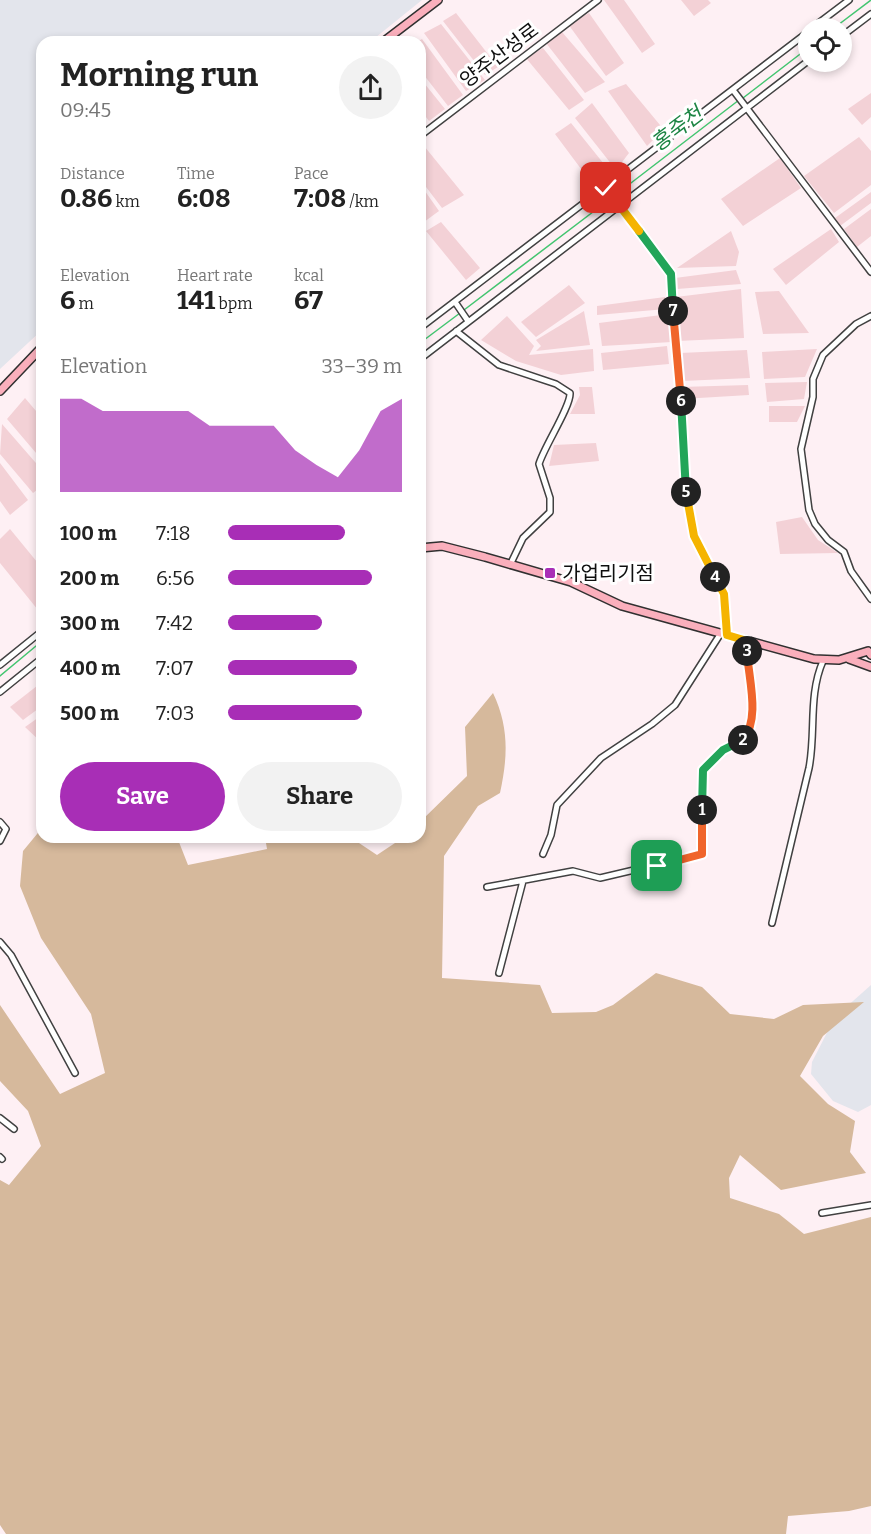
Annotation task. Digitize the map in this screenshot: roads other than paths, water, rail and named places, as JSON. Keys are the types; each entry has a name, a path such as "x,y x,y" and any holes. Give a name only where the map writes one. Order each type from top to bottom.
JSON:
{"street":[{"path":"391,36 438,0"},
{"name":"양주산성로","path":"426,131 598,0"},
{"path":"826,18 849,0"},
{"path":"852,28 871,14"},
{"path":"426,324 798,40"},
{"path":"426,354 798,69"},
{"path":"733,90 871,272"},
{"path":"543,854 551,835 557,805 601,758 652,724 675,705 724,634 724,594 694,536 689,515 671,274 606,188"},
{"path":"455,302 468,321"},
{"path":"871,316 856,324 823,355 813,379 812,405 801,449 809,510 815,524 828,540 844,552 851,571 871,599"},
{"path":"456,331 499,365 556,384 570,393 571,401 548,441 538,464 550,498 550,512 523,538 510,564"},
{"path":"0,391 36,353"},
{"path":"0,384 11,378"},
{"path":"426,547 442,546 510,564 571,582 622,606 823,661 849,659 870,652"},
{"path":"0,665 36,636"},
{"path":"487,887 573,871 600,878 702,854 703,770 723,750 740,743 749,732 752,712 747,641"},
{"path":"849,659 871,667"},
{"path":"772,923 812,758 813,705 818,672 823,661"},
{"path":"0,692 36,663"},
{"path":"0,822 6,829 0,841"},
{"path":"499,973 523,881"},
{"path":"0,942 11,955 75,1073"},
{"path":"0,1118 14,1129"},
{"path":"822,1214 871,1205"}],"waterway":[{"name":"홍죽천","path":"847,18 871,0"},
{"name":"홍죽천","path":"743,98 798,56"},
{"name":"홍죽천","path":"614,196 739,100"},
{"name":"홍죽천","path":"464,310 610,199"},
{"name":"홍죽천","path":"426,338 460,313"},
{"name":"홍죽천","path":"0,676 36,646"}],"place":[{"name":"가업리기점","path":"550,573"}]}
